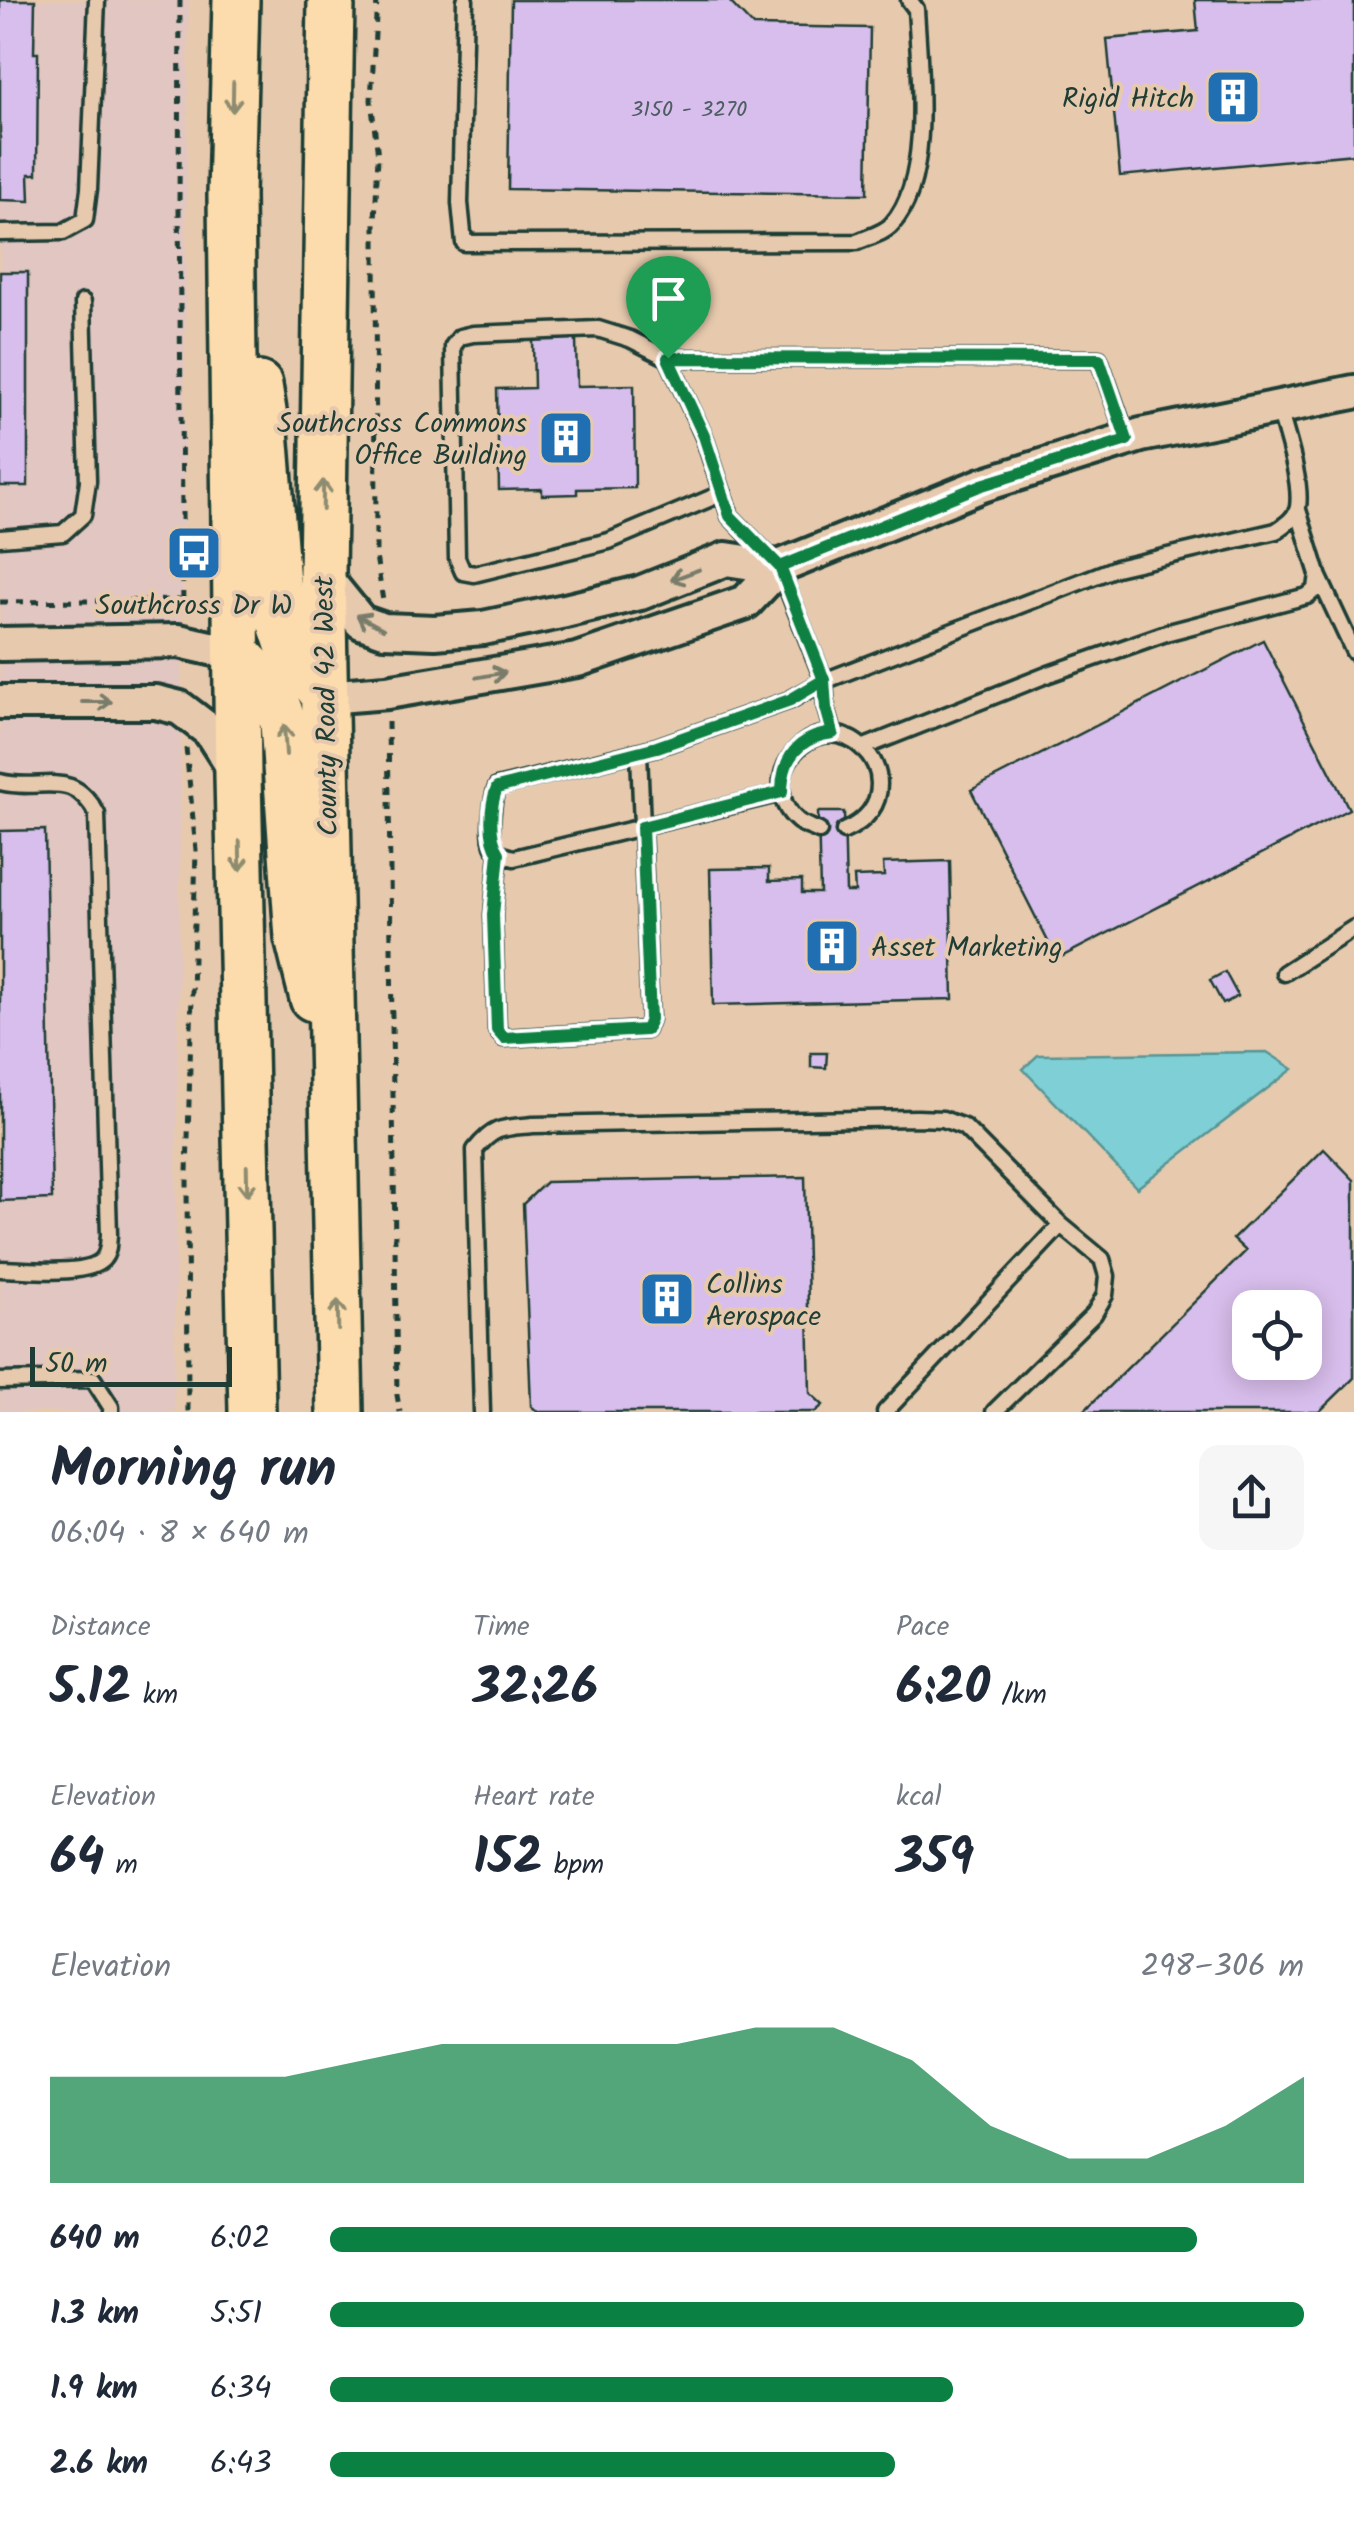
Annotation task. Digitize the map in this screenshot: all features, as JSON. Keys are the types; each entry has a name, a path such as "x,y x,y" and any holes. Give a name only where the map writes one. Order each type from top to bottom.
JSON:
{"highway":[{"path":"236,0 231,195 238,776 252,1412"},
{"name":"County Road 42 West","path":"331,0 322,574 340,1412"},
{"path":"231,195 264,418 280,621 287,642 325,697"},
{"path":"237,654 262,677 284,723 298,938 332,1078"}],"street":[{"path":"325,697 387,692 577,660 746,602 780,567 982,485 1127,440 1354,392"},
{"path":"322,574 362,622 384,630 434,632 483,628 640,593 726,559 780,567"},
{"path":"0,644 184,642 237,654"},
{"path":"0,702 156,702 180,708 210,732 238,776"}],"lane":[{"path":"0,234 63,232 85,220 96,0"},
{"path":"465,0 460,203 464,243 858,242 891,226 914,187 922,111 916,9 909,0"},
{"path":"0,538 63,533 82,515 88,480 84,302"},
{"path":"723,494 609,541 474,574 464,572 457,558 453,346 460,337 472,334 598,329 668,358 1099,359 1127,440"},
{"path":"668,358 704,436 730,516 780,567 824,680 833,733"},
{"path":"1279,409 1296,475 1298,510 1318,574 1354,652"},
{"path":"782,792 514,858 499,853 493,844 493,798 497,788 640,753 790,700 824,680 1116,568 1276,532 1298,510"},
{"path":"862,748 1049,674 1169,632 1306,596 1316,589 1318,574"},
{"path":"819,832 798,821 788,808 782,776 797,748 833,733 845,736 869,754 879,783 870,813 844,831"},
{"path":"499,853 493,915 497,1030 504,1038 646,1030 650,1019 640,753"},
{"path":"0,782 61,784 77,789 98,814 109,1236 108,1254 86,1270 0,1269"},
{"path":"1284,973 1354,928"},
{"path":"482,1412 475,1150 488,1134 532,1125 943,1119 964,1127 1060,1225 1102,1259 1108,1276 1105,1295 1094,1314 994,1412"},
{"path":"886,1412 1060,1225"},
{"path":"0,1381 92,1380 111,1412"}],"path":[{"path":"180,0 184,642"},
{"path":"0,602 183,600"},
{"path":"185,712 196,850 187,1174 188,1412"}],"shaded area":[{"path":"0,0 189,0 174,1412 0,1412"}],"water":[{"path":"1267,1052 1293,1069 1137,1188 1023,1069 1038,1055"}],"building":[{"path":"0,0 35,0 37,174 29,174 30,201 0,200"},
{"path":"511,0 728,0 753,26 870,28 867,194 508,189"},
{"name":"Rigid Hitch","path":"1195,0 1354,0 1354,154 1120,176 1107,39 1198,31"},
{"path":"0,272 28,272 28,486 0,486"},
{"name":"Southcross Commons Office Building","path":"576,338 577,386 634,385 635,488 577,489 577,494 542,495 542,489 499,490 497,389 534,388 533,339"},
{"path":"1263,640 1349,809 1057,959 971,790"},
{"name":"Asset Marketing","path":"818,812 844,812 846,892 855,892 854,877 884,876 883,863 950,861 953,999 713,1005 710,869 769,868 769,881 802,880 802,893 820,893"},
{"path":"45,830 52,1199 0,1201 0,831"},
{"path":"1225,972 1238,996 1223,1004 1210,980"},
{"path":"811,1053 827,1053 826,1068 811,1067"},
{"path":"1324,1149 1354,1180 1354,1378 1319,1412 1083,1412 1246,1251 1233,1239"},
{"name":"Collins Aerospace","path":"805,1177 810,1393 823,1405 815,1412 538,1412 531,1406 523,1204 546,1182"}],"place":[{"name":"Rigid Hitch","path":"1233,97"},
{"name":"Southcross Commons Office Building","path":"566,438"},
{"name":"Southcross Dr W","path":"194,553"},
{"name":"Asset Marketing","path":"832,946"},
{"name":"Collins Aerospace","path":"667,1299"}],"route":[{"path":"668,358 704,436 730,516 780,567 824,680 790,700 640,753 497,788 493,798 493,844 499,853 493,915 497,1030 504,1038 646,1030 650,1019 642,827 782,792 787,761 797,748 833,733 824,680 780,567 982,485 1127,440 1099,359 668,358"}]}
